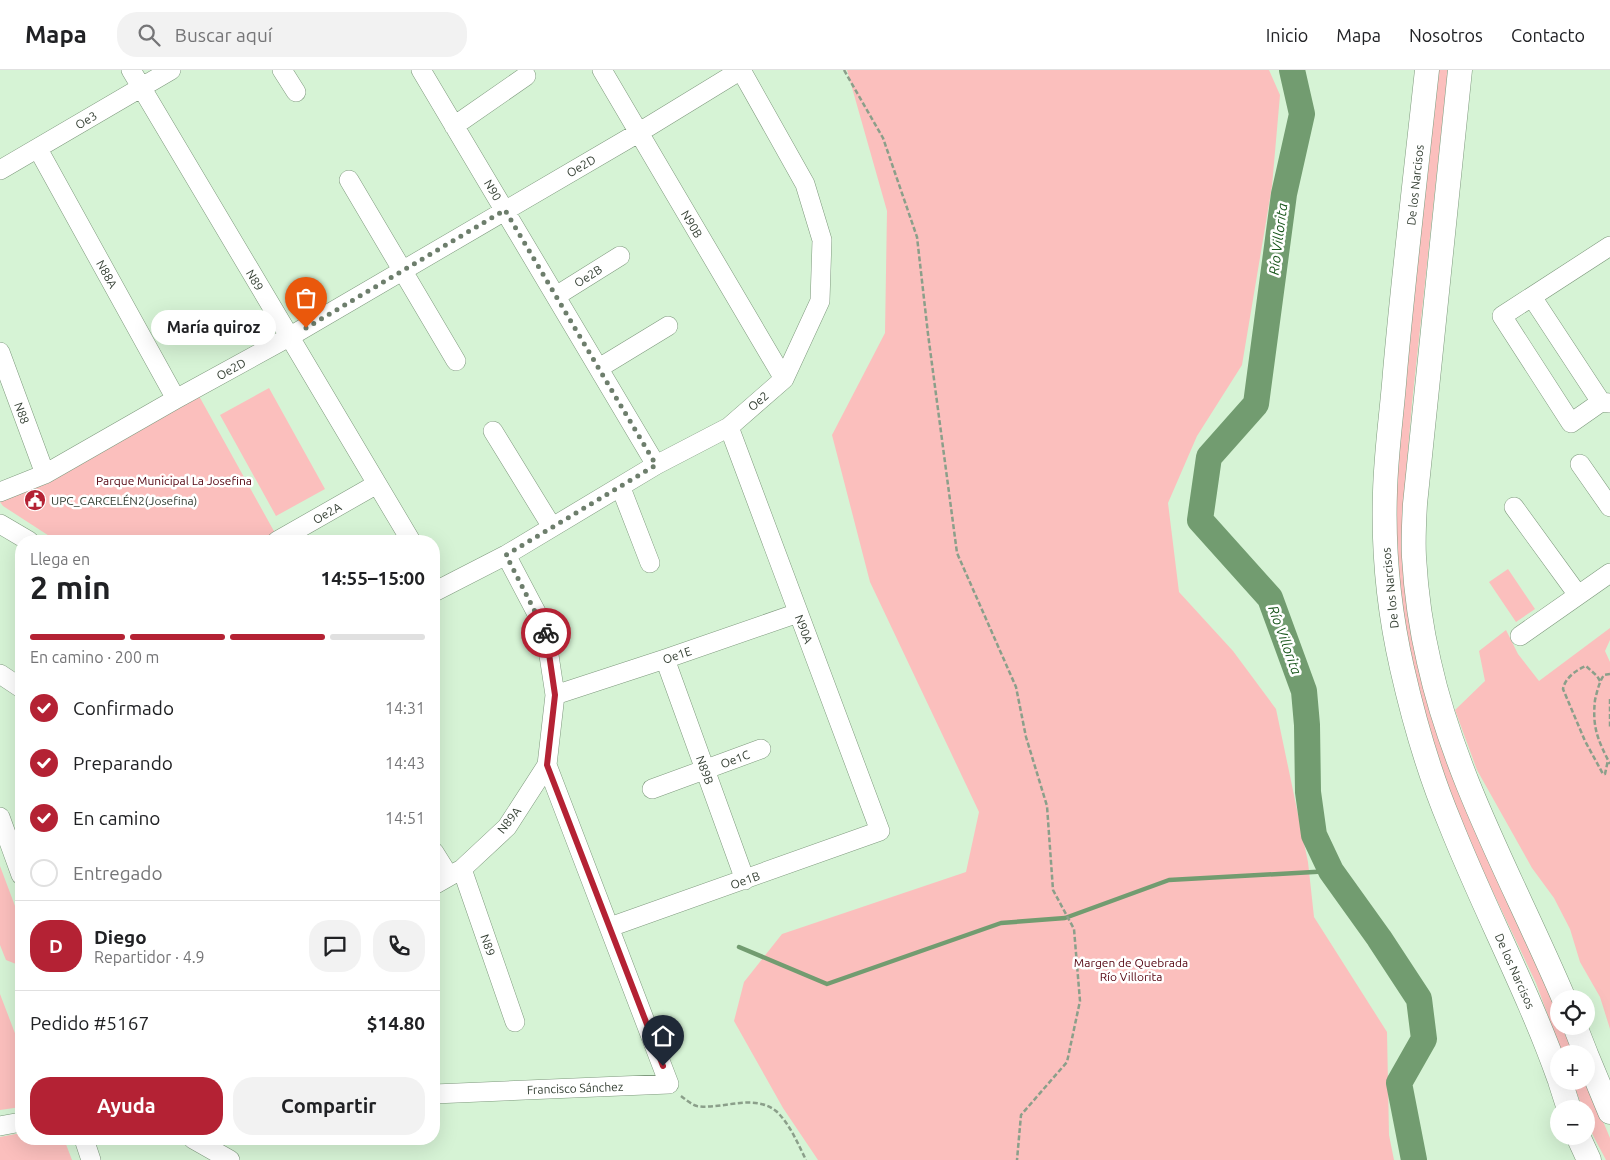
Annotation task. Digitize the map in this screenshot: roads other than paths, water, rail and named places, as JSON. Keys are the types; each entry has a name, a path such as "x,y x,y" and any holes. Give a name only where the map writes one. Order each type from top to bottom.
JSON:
{"main road":[{"name":"De los Narcisos","path":"1427,70 1398,338 1385,491 1390,601 1402,669 1434,782 1462,854 1541,1027 1550,1054"},
{"path":"1460,70 1415,504 1414,556 1416,582 1429,663 1455,747 1491,838 1560,990"},
{"path":"1595,1076 1610,1112"},
{"path":"1582,1145 1589,1160"}],"street":[{"name":"N89","path":"130,70 407,535"},
{"name":"Oe3","path":"0,170 171,70"},
{"path":"282,70 296,92"},
{"name":"N90","path":"421,70 656,465"},
{"name":"N90B","path":"602,70 784,379"},
{"name":"Oe2D","path":"0,492 52,476 176,399 289,337 638,133 741,70"},
{"name":"Oe2","path":"440,585 506,555 621,488 656,465 729,427 784,379 820,301 822,240 805,184 741,70"},
{"path":"454,126 526,76"},
{"name":"N88A","path":"38,149 176,399"},
{"path":"349,180 456,361"},
{"path":"1532,297 1606,403 1571,424 1502,316 1610,246"},
{"name":"Oe2B","path":"556,296 620,256"},
{"path":"599,368 668,326"},
{"name":"N88","path":"0,352 52,476"},
{"name":"N90A","path":"729,427 880,831"},
{"path":"493,431 552,527"},
{"path":"1580,464 1610,507"},
{"name":"Oe2A","path":"287,535 376,484"},
{"path":"621,488 650,563"},
{"path":"1514,507 1578,595"},
{"path":"0,524 19,535"},
{"name":"N89A","path":"448,876 506,827 547,765 555,695 545,629 506,555"},
{"path":"1520,636 1610,572"},
{"name":"Oe1E","path":"555,695 798,613"},
{"name":"N89B","path":"665,659 745,880"},
{"path":"0,674 15,684"},
{"name":"Oe1C","path":"652,789 761,749"},
{"name":"N89A","path":"547,765 610,927"},
{"path":"0,817 15,858"},
{"name":"Oe1B","path":"610,927 880,831"},
{"name":"N89","path":"440,862 515,1022"},
{"name":"Francisco Sánchez","path":"440,1094 670,1084 610,927"},
{"path":"0,1126 15,1123"},
{"path":"86,1145 92,1160"},
{"path":"204,1145 230,1160"}],"waterway":[{"name":"Río Villorita","path":"1292,70 1302,114 1284,194 1256,404 1209,457 1200,520 1270,598 1304,691 1307,725 1308,792 1314,835 1331,871 1379,938 1419,999 1424,1039 1399,1083 1414,1160"},
{"path":"739,947 827,984 1001,923 1065,918 1169,880 1331,871"}],"place":[{"name":"María quiroz","path":"306,328"},
{"name":"UPC_CARCELÉN2(Josefina)","path":"35,500"}],"park label":[{"name":"Parque Municipal La Josefina","path":"174,480"},
{"name":"Margen de Quebrada Río Villorita","path":"1131,969"}]}
